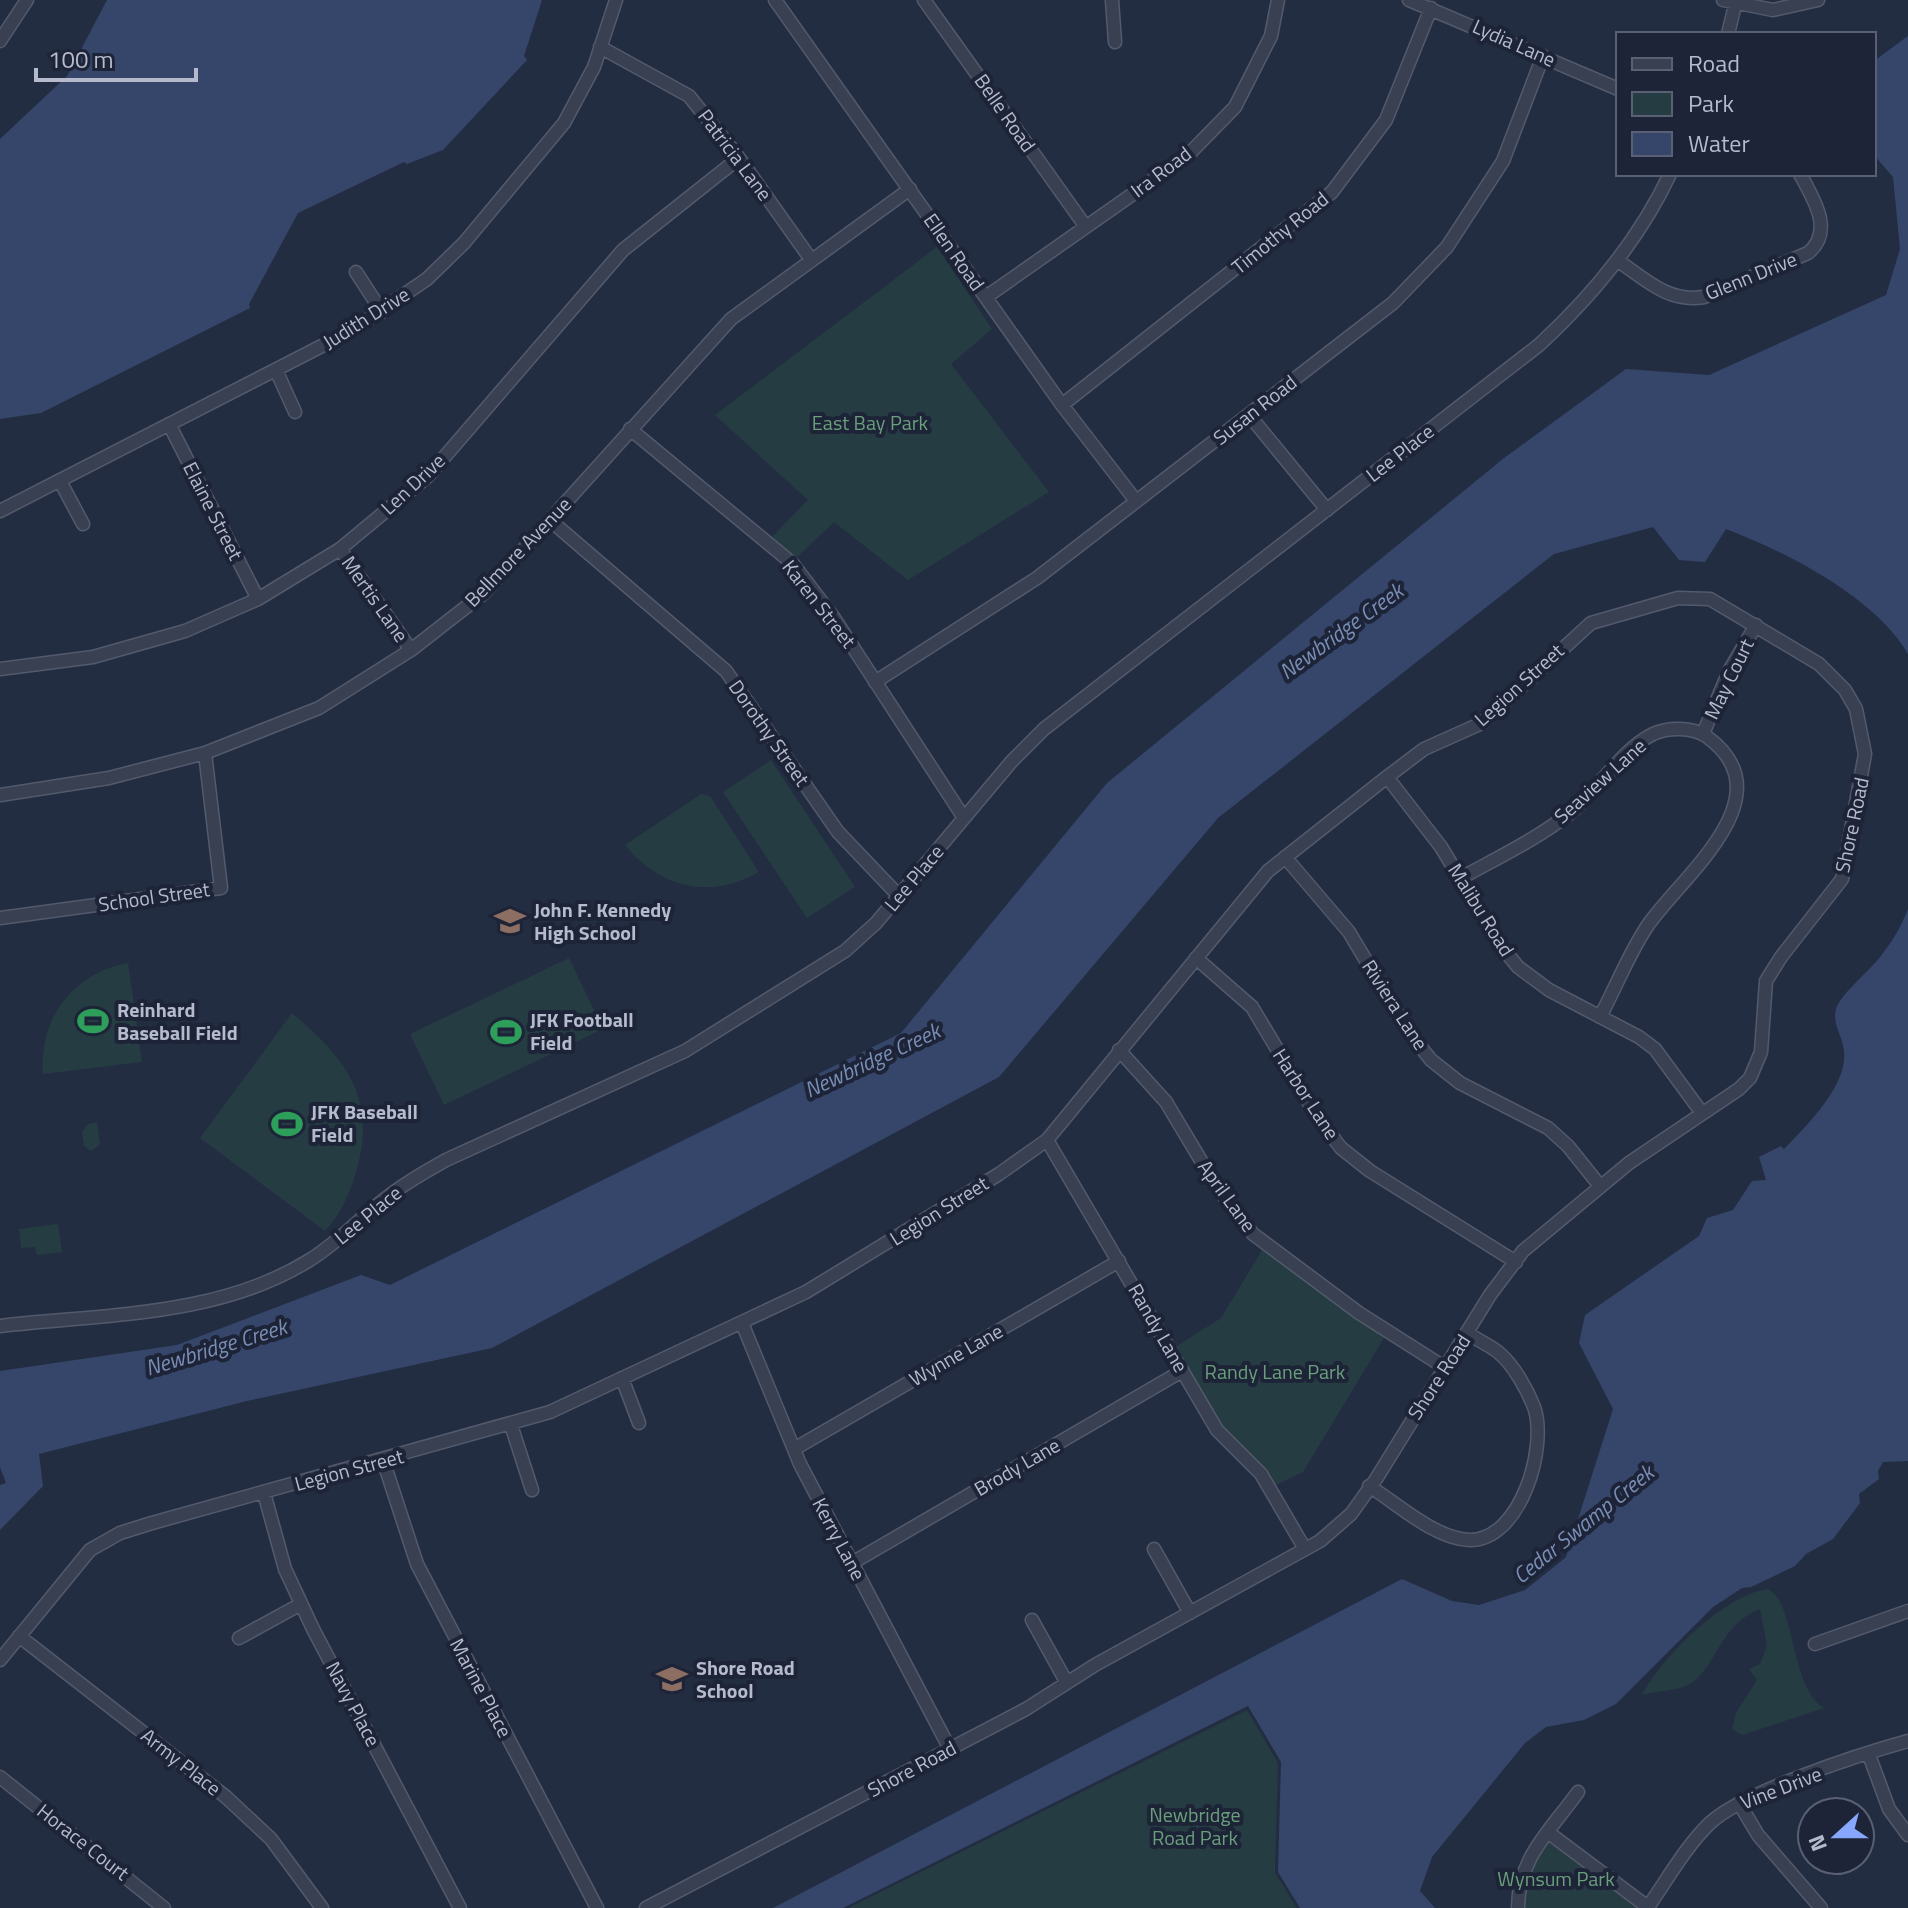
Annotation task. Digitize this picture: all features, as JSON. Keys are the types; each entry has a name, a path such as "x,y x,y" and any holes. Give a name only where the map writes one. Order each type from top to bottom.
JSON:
{"street":[{"path":"0,41 27,0"},
{"name":"Judith Drive","path":"0,511 276,370 382,312 427,279 526,171 580,98 616,0"},
{"name":"Ellen Road","path":"775,0 1062,405 1136,501"},
{"name":"Belle Road","path":"924,0 1086,227"},
{"path":"1112,0 1115,42"},
{"name":"Ira Road","path":"986,297 1187,156 1235,107 1271,36 1278,0"},
{"name":"Lydia Lane","path":"1409,0 1616,88"},
{"path":"1728,32 1729,2 1773,10 1818,0"},
{"name":"Timothy Road","path":"1062,405 1332,192 1386,120 1431,8"},
{"name":"Patricia Lane","path":"600,47 689,96 739,158 810,258"},
{"name":"Susan Road","path":"875,682 1037,578 1393,303 1447,247 1503,161 1543,56"},
{"name":"Len Drive","path":"0,669 107,653 185,631 258,599 340,549 428,476 623,250 739,158"},
{"name":"Lee Place","path":"0,1326 180,1307 227,1297 263,1283 316,1256 381,1202 434,1167 685,1051 792,986 860,940 1044,729 1539,345 1595,289 1639,230 1669,176"},
{"name":"Glenn Drive","path":"1617,260 1667,294 1688,300 1704,297 1808,253 1818,242 1821,224 1801,176"},
{"name":"Bellmore Avenue","path":"0,795 109,778 205,753 319,708 411,650 484,593 731,319 810,258 910,189"},
{"path":"356,272 382,312"},
{"path":"276,370 295,412"},
{"path":"1249,415 1327,510"},
{"name":"Elaine Street","path":"169,424 258,599"},
{"name":"Karen Street","path":"630,429 793,564 834,618 964,818"},
{"path":"60,481 83,524"},
{"name":"Dorothy Street","path":"551,521 726,671 838,832 899,896"},
{"name":"Mertis Lane","path":"340,549 411,650"},
{"name":"Legion Street","path":"0,1660 70,1570 104,1540 152,1523 550,1412 806,1292 999,1174 1047,1140 1268,871 1424,749 1482,723 1569,640 1600,619 1696,596 1720,604 1756,625"},
{"name":"May Court","path":"1703,734 1729,671 1756,625"},
{"name":"Shore Road","path":"646,1908 950,1749 1305,1549 1344,1521 1467,1332 1516,1262 1541,1234 1600,1186 1739,1089 1756,1067 1761,1052 1762,1003 1766,981 1842,879 1864,772 1863,729 1845,690 1819,664 1756,625"},
{"name":"Seaview Lane","path":"1461,878 1570,813 1651,735 1672,729 1703,734"},
{"path":"1600,1017 1646,928 1720,838 1731,817 1737,796 1736,773 1728,755 1703,734"},
{"name":"School Street","path":"0,918 221,888 205,753"},
{"name":"Malibu Road","path":"1387,777 1461,878 1501,946 1518,967 1549,990 1655,1049 1702,1113"},
{"name":"Riviera Lane","path":"1285,857 1349,932 1408,1031 1431,1060 1460,1083 1548,1128 1568,1146 1600,1186"},
{"name":"Harbor Lane","path":"1196,958 1252,1007 1318,1118 1341,1148 1370,1171 1516,1262"},
{"name":"April Lane","path":"1119,1050 1166,1102 1218,1189 1253,1234 1359,1313 1444,1367"},
{"name":"Randy Lane","path":"1047,1140 1217,1430 1270,1485 1305,1549"},
{"name":"Wynne Lane","path":"794,1449 1119,1261"},
{"name":"Kerry Lane","path":"742,1323 794,1449 950,1749"},
{"path":"1369,1486 1454,1537 1483,1538 1494,1535 1511,1520 1523,1495 1534,1456 1538,1420 1511,1365 1500,1353 1467,1332"},
{"name":"Brody Lane","path":"852,1563 1182,1371"},
{"path":"622,1378 639,1423"},
{"path":"511,1425 532,1490"},
{"name":"Marine Place","path":"383,1460 417,1564 597,1908"},
{"name":"Navy Place","path":"264,1493 285,1569 301,1604 460,1908"},
{"path":"1154,1549 1190,1613"},
{"path":"239,1638 301,1604"},
{"path":"1815,1644 1908,1611"},
{"path":"1032,1620 1067,1683"},
{"name":"Army Place","path":"19,1636 226,1797 271,1839 322,1908"},
{"name":"Vine Drive","path":"1648,1907 1707,1826 1739,1803 1908,1741"},
{"path":"1869,1755 1889,1809 1908,1835"},
{"name":"Horace Court","path":"0,1777 164,1908"},
{"path":"1518,1908 1518,1883 1525,1864 1578,1792"},
{"path":"1739,1803 1758,1835 1821,1908"},
{"path":"1549,1833 1648,1907"}],"green space":[{"name":"East Bay Park","path":"937,247 992,329 951,364 1049,492 908,580 834,522 797,557 771,538 808,500 715,415"},
{"path":"771,760 855,887 807,918 723,792"},
{"path":"701,794 710,796 759,872 722,886 687,885 654,871 625,845"},
{"name":"JFK Football Field","path":"569,958 603,1029 444,1105 410,1034"},
{"name":"Reinhard Baseball Field","path":"128,963 142,1062 43,1074 47,1035 53,1017 63,1002 75,988 91,977 108,968"},
{"name":"JFK Baseball Field","path":"292,1013 342,1064 360,1101 362,1146 356,1172 340,1211 325,1231 200,1138"},
{"path":"97,1122 100,1144 91,1151 84,1146 82,1132 88,1124"},
{"path":"58,1224 62,1252 37,1255 35,1247 21,1248 19,1229"},
{"name":"Randy Lane Park","path":"1264,1247 1387,1333 1303,1472 1274,1486 1218,1427 1174,1348 1221,1318"},
{"path":"1767,1589 1776,1596 1783,1609 1804,1682 1824,1708 1742,1735 1732,1729 1736,1713 1757,1680 1749,1669 1760,1664 1767,1646 1760,1609 1736,1625 1691,1683 1642,1695 1664,1663 1696,1630 1731,1603"},
{"name":"Newbridge Road Park","path":"1247,1710 1278,1763 1275,1873 1297,1908 848,1908"},
{"name":"Wynsum Park","path":"1557,1842 1644,1908 1521,1908 1522,1883 1544,1844"}],"water":[{"path":"107,0 542,0 524,56 527,60 443,150 407,164 404,162 298,213 249,304 250,308 41,413 0,419 0,139 67,76"},
{"name":"Newbridge Creek","path":"1908,36 1908,654 1893,633 1852,595 1775,550 1726,529 1705,562 1679,560 1653,527 1554,554 1218,818 999,1077 492,1348 247,1401 39,1454 43,1486 0,1530 0,1485 6,1483 0,1467 0,1371 177,1345 361,1275 390,1285 901,1033 1107,783 1504,458 1626,369 1709,375 1886,295 1900,249 1893,177 1876,157 1876,60"},
{"path":"1908,909 1908,1461 1883,1462 1878,1471 1879,1479 1859,1494 1860,1503 1833,1539 1806,1554 1795,1566 1751,1587 1742,1588 1713,1607 1616,1704 1584,1720 1546,1727 1525,1743 1432,1857 1420,1891 1435,1908 1300,1908 1278,1872 1281,1762 1248,1706 843,1908 773,1908 1402,1579 1452,1601 1479,1605 1559,1579 1613,1409 1579,1343 1585,1315 1699,1236 1707,1218 1733,1210 1752,1181 1766,1180 1759,1157 1781,1146 1784,1149 1832,1092 1839,1078 1844,1051 1835,1020 1836,1009 1888,946"}],"waterway":[{"name":"Cedar Swamp Creek","path":"1531,1598 1581,1558"}],"place":[{"name":"John F. Kennedy High School","path":"510,921"},
{"name":"Reinhard Baseball Field","path":"93,1021"},
{"name":"JFK Football Field","path":"506,1032"},
{"name":"JFK Baseball Field","path":"287,1124"},
{"name":"Shore Road School","path":"672,1679"}]}
